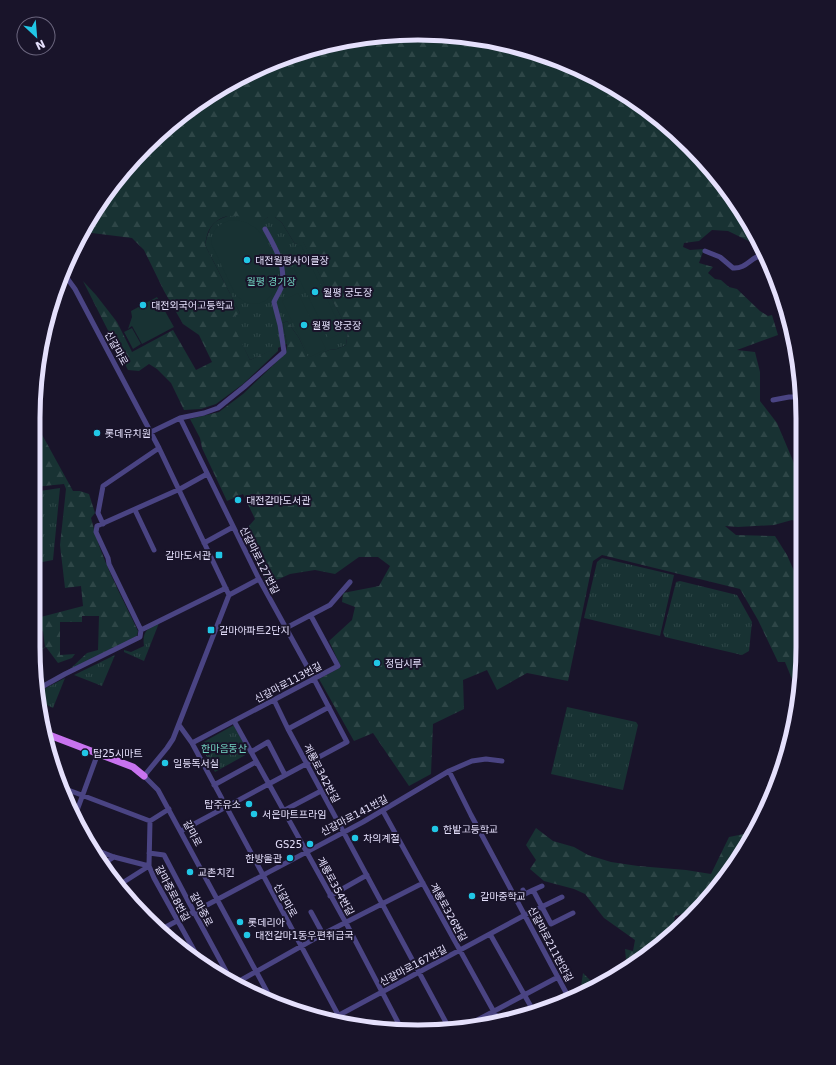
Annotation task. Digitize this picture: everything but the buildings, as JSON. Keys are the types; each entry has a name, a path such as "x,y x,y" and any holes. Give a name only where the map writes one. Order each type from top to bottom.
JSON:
{"main road":[{"name":"갈마로","path":"51,735 133,767 144,776"}],"street":[{"path":"151,432 180,418 204,413 218,408 284,352 280,325 274,302 282,285 282,274 279,255 265,229"},
{"path":"705,251 720,257 734,268 743,267 756,256 759,256"},
{"name":"신갈마로","path":"67,278 75,289 160,448 229,594"},
{"path":"773,400 795,397"},
{"name":"신갈마로127번길","path":"180,418 259,579 347,742 226,807"},
{"path":"103,524 98,513 103,486 160,448"},
{"path":"42,687 140,637 141,630 109,564 108,558 96,532 97,526 180,489 207,474"},
{"path":"135,510 154,550"},
{"path":"204,543 233,527"},
{"path":"144,776 167,748 179,725 229,594 259,579"},
{"path":"286,628 330,606 350,582"},
{"path":"141,630 226,588"},
{"name":"신갈마로113번길","path":"192,744 338,666 311,616"},
{"name":"계룡로342번길","path":"274,700 288,729 447,1024"},
{"path":"288,729 329,708"},
{"name":"계룡로354번길","path":"234,721 330,896 346,922 399,1024"},
{"name":"신갈마로","path":"179,725 192,744 339,1016"},
{"path":"251,752 268,742 285,775"},
{"path":"77,809 98,753"},
{"name":"신갈마로141번길","path":"165,927 383,811 450,771 472,761 486,759 502,761"},
{"path":"214,785 256,762"},
{"name":"신갈마로211번안길","path":"450,771 567,994"},
{"name":"갈마로","path":"144,776 158,790 169,809 268,994"},
{"path":"68,790 150,821"},
{"path":"283,811 322,791"},
{"path":"181,831 226,807"},
{"path":"150,821 169,809"},
{"name":"계룡로326번길","path":"383,811 497,1017"},
{"path":"123,883 149,866 150,821"},
{"name":"갈마중로8번길","path":"101,852 114,857 149,866 154,878 195,952"},
{"name":"갈마중로","path":"149,853 164,855 228,973"},
{"path":"107,861 114,857"},
{"path":"330,896 367,875"},
{"name":"갈마중로","path":"240,980 323,934 423,883"},
{"path":"523,890 525,894 542,886"},
{"path":"533,890 551,924 573,913"},
{"name":"신갈마로167번길","path":"339,1016 525,915 562,897"},
{"path":"311,912 323,934"},
{"path":"490,934 531,1008"},
{"path":"478,1020 558,977"}],"green space":[{"path":"418,40 467,43 492,47 540,60 563,69 585,79 628,104 667,134 702,169 732,208 753,243 728,231 712,230 699,241 684,243 683,247 690,250 704,249 699,263 713,267 708,273 715,279 721,280 729,287 737,289 760,311 768,316 772,315 778,335 737,350 755,352 760,372 760,401 777,423 796,468 796,521 792,520 774,525 738,527 725,526 736,535 775,536 787,555 796,576 796,647 794,684 785,662 778,662 758,620 740,589 602,555 593,561 568,681 527,673 497,690 487,670 463,680 464,709 433,724 431,774 409,786 373,733 354,741 319,679 341,667 329,641 352,620 355,607 342,602 343,593 379,586 390,566 378,557 359,557 335,574 315,570 290,574 268,584 242,534 255,519 243,494 227,501 202,448 200,438 190,419 219,412 243,394 286,353 287,344 283,323 287,321 299,338 309,359 329,350 337,349 346,345 348,331 303,242 295,244 282,223 275,217 268,217 259,224 239,216 226,216 214,223 209,230 205,245 240,313 230,319 250,360 278,347 278,351 243,384 216,404 201,409 184,410 171,383 157,369 149,364 139,371 128,370 83,281 117,322 132,352 173,330 196,370 212,362 199,335 183,324 164,291 144,250 132,238 92,233 88,234 118,188 151,151 188,118 229,91 251,79 296,60 344,47 369,43"},
{"name":"월평 경기장","path":"231,215 243,216 259,223 268,217 275,217 282,223 295,244 303,241 348,331 346,345 337,349 329,350 309,360 299,338 287,321 283,323 287,344 250,360 229,319 240,313 205,245 210,228 220,219"},
{"name":"대전월평사이클장","path":"233,220 250,224 259,231 266,240 276,260 278,271 275,289 265,301 258,304 243,300 235,294 212,245 212,235 216,228 228,221"},
{"name":"월평 궁도장","path":"301,245 343,332 329,339 286,252"},
{"name":"월평 양궁장","path":"298,293 326,349 310,357 282,301"},
{"path":"157,297 174,327 142,344 132,326 128,329 132,317 131,311"},
{"path":"132,328 141,344 133,349 124,332"},
{"path":"40,431 73,491 80,491 89,494 95,513 91,518 105,562 138,631 137,636 68,671 87,653 98,650 99,616 82,616 82,622 60,622 60,655 75,654 72,658 58,663 46,647 40,650 45,647 43,631 40,632 40,617 83,606 81,586 65,588 60,545 66,489 64,484 40,486"},
{"path":"60,488 53,560 40,562 40,491"},
{"path":"602,558 674,575 660,636 584,618 597,562"},
{"path":"680,581 737,595 752,622 749,651 742,655 665,637 663,633 676,582"},
{"path":"159,623 144,661 124,652 124,650 131,652 144,646 146,631"},
{"path":"115,655 102,686 74,675"},
{"path":"65,678 53,708 44,704 42,690"},
{"path":"567,707 636,722 638,725 623,790 551,774"},
{"name":"한마음동산","path":"234,725 249,753 215,772 200,744"},
{"path":"536,828 553,841 574,847 588,855 611,862 711,874 729,837 746,834 718,877 702,896 686,913 675,916 673,925 667,931 629,960 626,960 625,949 633,951 635,940 604,918 585,894 574,889 544,881 530,869 536,860 526,845"},
{"path":"583,973 592,982 581,988"}],"place":[{"name":"대전월평사이클장","path":"247,260"},
{"name":"월평 궁도장","path":"315,292"},
{"name":"대전외국어고등학교","path":"143,305"},
{"name":"월평 양궁장","path":"304,325"},
{"name":"롯데유치원","path":"97,433"},
{"name":"대전갈마도서관","path":"238,500"},
{"name":"갈마도서관","path":"219,555"},
{"name":"갈마아파트2단지","path":"211,630"},
{"name":"정담시루","path":"377,663"},
{"name":"탑25시마트","path":"85,753"},
{"name":"일등독서실","path":"165,763"},
{"name":"탑주유소","path":"249,804"},
{"name":"서은마트프라임","path":"254,814"},
{"name":"한밭고등학교","path":"435,829"},
{"name":"차의계절","path":"355,838"},
{"name":"GS25","path":"310,844"},
{"name":"한방울관","path":"290,858"},
{"name":"교촌치킨","path":"190,872"},
{"name":"갈마중학교","path":"472,896"},
{"name":"롯데리아","path":"240,922"},
{"name":"대전갈마1동우편취급국","path":"247,935"}]}
